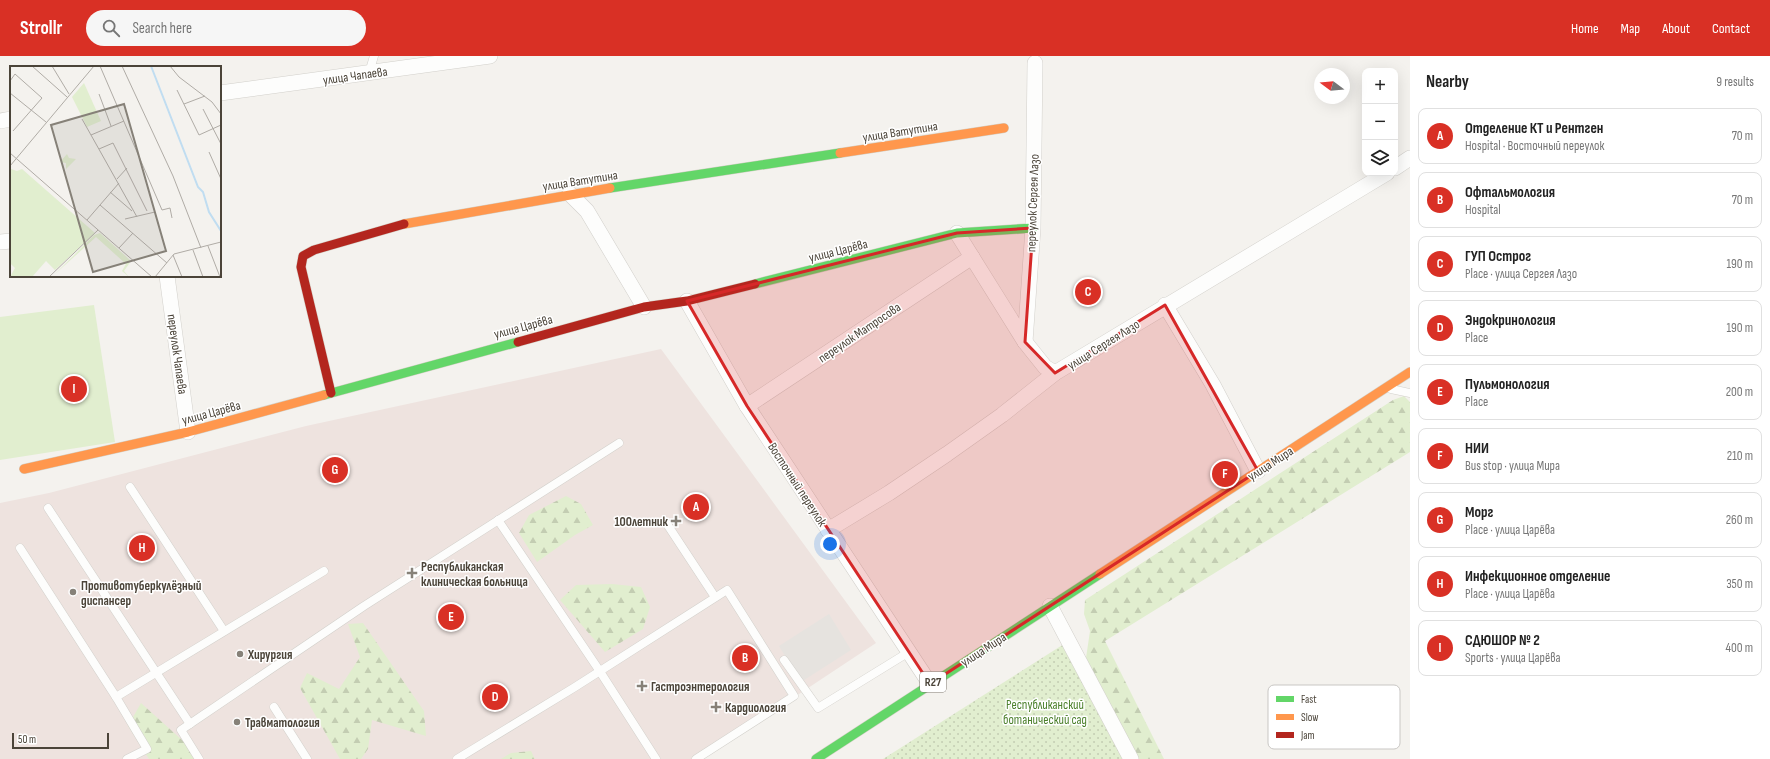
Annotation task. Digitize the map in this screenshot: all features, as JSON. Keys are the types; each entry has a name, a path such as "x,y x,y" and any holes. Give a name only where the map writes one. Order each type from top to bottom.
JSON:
{"street":[{"name":"улица Чапаева","path":"221,93 490,56"},
{"name":"переулок Сергея Лазо","path":"1025,342 1033,228 1035,63"},
{"path":"0,121 10,119"},
{"name":"улица Ватутина","path":"331,393 301,267 303,256 314,250 400,225 570,194 1004,128"},
{"path":"1398,166 1410,158"},
{"name":"улица Сергея Лазо","path":"828,530 889,493 947,454 1002,415 1055,373 1382,176"},
{"path":"570,194 587,211 644,307"},
{"name":"улица Царёва","path":"24,469 188,432 644,307 686,301 957,233 1033,228"},
{"path":"957,233 1025,342 1045,367 1055,373"},
{"path":"0,242 10,241"},
{"name":"переулок Матросова","path":"747,406 972,257"},
{"name":"переулок Чапаева","path":"167,277 188,432"},
{"name":"Восточный переулок","path":"686,301 747,406 930,684"},
{"path":"1165,306 1213,385 1258,471"},
{"name":"улица Мира","path":"816,759 1410,372"},
{"path":"1050,606 1131,759"}],"lane":[{"path":"369,73 374,56"},
{"path":"1386,388 1410,393"},
{"path":"199,759 181,730 364,606 619,443"},
{"path":"130,487 224,631"},
{"path":"48,508 190,724"},
{"path":"498,520 599,670 656,759"},
{"path":"666,521 715,597"},
{"path":"20,548 116,697 147,749 126,759"},
{"path":"116,697 324,572"},
{"path":"457,759 575,687 599,670 726,590 794,696 696,759"},
{"path":"784,660 818,708 909,652"},
{"path":"274,707 307,759"}],"highlighted area":[{"path":"1033,228 1025,342 1055,373 1165,305 1258,471 930,684 747,406 687,301 957,233"}],"shaded area":[{"name":"Республиканская клиническая больница","path":"661,349 876,643 701,759 0,759 0,503 49,493 306,426"},
{"path":"829,614 851,650 801,682 779,646"}],"green space":[{"path":"94,305 115,442 0,460 0,317"},
{"path":"1404,396 1410,402 1410,452 1105,641 1164,759 1139,759 1086,658 1090,631 1084,614 1085,600 1393,400"},
{"path":"566,496 581,504 593,525 575,535 537,562 519,533 529,515"},
{"path":"612,584 641,587 650,607 643,629 605,652 560,600 576,585"},
{"path":"363,623 424,711 426,736 372,720 368,749 361,759 340,759 300,688 307,673 339,689 360,657 348,624"},
{"name":"Республиканский ботанический сад","path":"1064,644 1123,759 883,759"},
{"path":"141,703 203,759 149,759 128,726"},
{"path":"531,751 535,759 501,759 511,753"}],"traffic: fast":[{"path":"610,188 840,153"},
{"path":"755,284 957,233 1033,228"},
{"path":"324,395 518,342"},
{"path":"816,759 1100,574"}],"traffic: slow":[{"path":"840,153 1004,128"},
{"path":"404,224 610,188"},
{"path":"1100,574 1410,372"},
{"path":"24,469 188,432 324,395"}],"traffic: jam":[{"path":"331,393 301,267 303,256 314,250 404,224"},
{"path":"518,342 644,307 687,301 755,284"}],"place":[{"name":"ГУП Острог","path":"1088,292"},
{"name":"СДЮШОР № 2","path":"74,389"},
{"name":"Морг","path":"335,470"},
{"name":"НИИ","path":"1225,474"},
{"name":"Отделение КТ и Рентген","path":"696,507"},
{"name":"100летник","path":"676,521"},
{"name":"Инфекционное отделение","path":"142,548"},
{"name":"Республиканская клиническая больница","path":"412,573"},
{"name":"Противотуберкулёзный диспансер","path":"73,592"},
{"name":"Пульмонология","path":"451,617"},
{"name":"Хирургия","path":"240,654"},
{"name":"Офтальмология","path":"745,658"},
{"name":"Гастроэнтерология","path":"642,686"},
{"name":"Эндокринология","path":"495,697"},
{"name":"Кардиология","path":"716,707"},
{"name":"Травматология","path":"237,722"}]}
